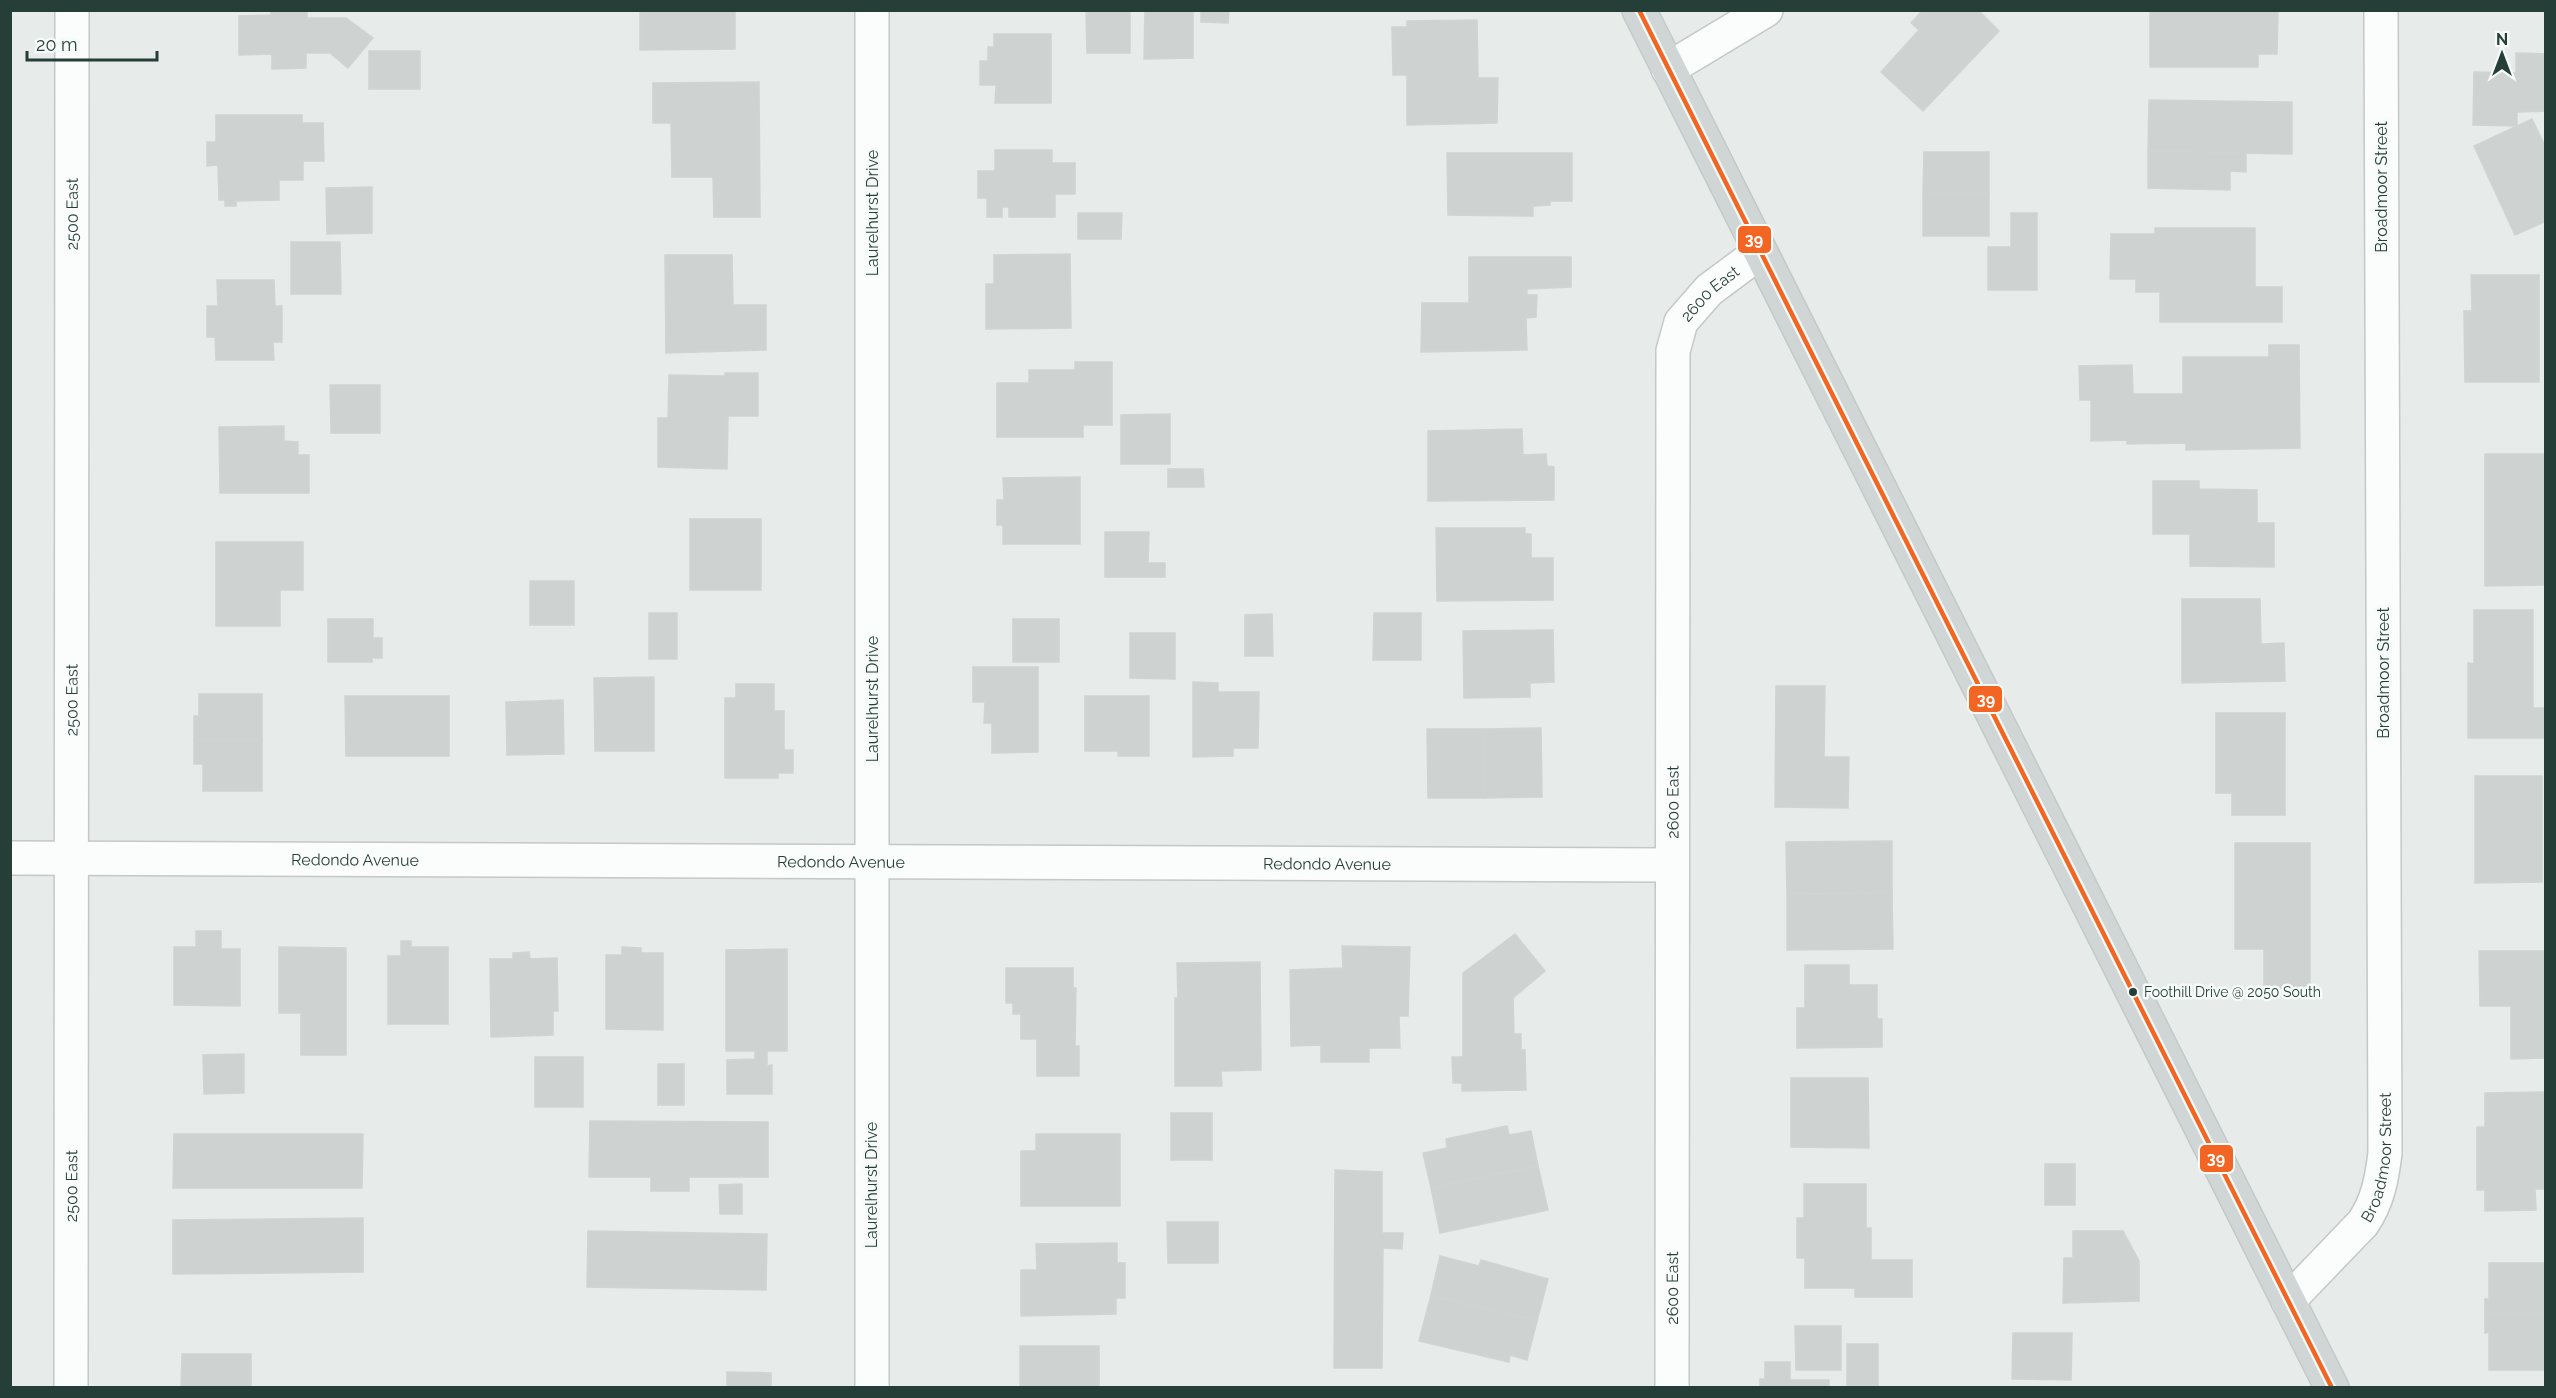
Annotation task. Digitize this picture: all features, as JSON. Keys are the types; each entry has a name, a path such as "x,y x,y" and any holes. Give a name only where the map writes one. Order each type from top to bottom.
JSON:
{"main road":[{"path":"1639,10 2332,1388"}],"street":[{"name":"2500 East","path":"71,1388 72,10"},
{"name":"Laurelhurst Drive","path":"872,10 872,1388"},
{"path":"1668,69 1766,10"},
{"name":"Broadmoor Street","path":"2288,1300 2371,1212 2382,1183 2385,1153 2381,10"},
{"name":"2600 East","path":"1672,1388 1673,351 1681,322 1709,290 1760,252"},
{"name":"Redondo Avenue","path":"10,858 1672,865"}],"building":[{"path":"271,10 307,10 307,18 346,18 373,38 348,68 330,53 306,53 306,68 272,69 272,54 239,55 239,16 271,15"},
{"path":"640,10 735,10 735,49 640,50"},
{"path":"1145,10 1193,10 1193,58 1144,59"},
{"path":"1201,10 1229,10 1228,23 1201,22"},
{"path":"1923,10 1978,10 1999,31 1923,111 1881,72 1919,30 1911,23"},
{"path":"1086,11 1130,11 1130,53 1087,53"},
{"path":"2150,11 2278,11 2277,54 2258,54 2258,67 2150,67"},
{"path":"1477,20 1478,78 1498,78 1497,123 1407,125 1407,75 1393,75 1392,27 1407,27 1407,21"},
{"path":"994,34 1051,34 1051,103 995,103 996,85 980,85 980,61 988,61 988,47 994,47"},
{"path":"369,51 420,51 420,89 369,89"},
{"path":"2516,53 2546,54 2546,111 2517,112 2517,126 2473,125 2474,72 2516,73"},
{"path":"759,82 760,217 714,217 713,177 672,177 671,123 653,123 653,83"},
{"path":"2149,100 2292,102 2292,154 2148,151"},
{"path":"216,115 302,115 302,123 323,123 324,161 303,161 303,180 279,180 279,200 236,201 236,206 225,206 225,200 219,200 218,165 207,166 207,142 216,142"},
{"path":"2532,119 2546,148 2546,221 2515,235 2474,146"},
{"path":"995,150 1052,150 1052,163 1075,163 1075,194 1055,194 1055,217 1009,217 1009,207 1002,207 1002,217 987,217 987,198 978,198 978,171 995,171"},
{"path":"2148,151 2246,153 2246,172 2230,171 2230,190 2148,188"},
{"path":"1924,152 1989,152 1989,193 1923,193"},
{"path":"1447,153 1572,153 1572,201 1550,201 1550,205 1533,206 1533,216 1448,215"},
{"path":"372,187 372,233 327,234 326,188"},
{"path":"1923,193 1989,193 1989,236 1923,236"},
{"path":"1078,213 1122,213 1121,239 1078,239"},
{"path":"2011,213 2037,213 2037,290 1988,290 1988,247 2011,247"},
{"path":"2155,228 2255,228 2255,287 2282,287 2282,322 2160,322 2160,292 2136,292 2136,279 2110,279 2111,234 2155,234"},
{"path":"291,242 340,242 341,294 291,294"},
{"path":"1070,254 1071,328 986,329 986,284 994,284 994,255"},
{"path":"665,255 732,255 733,305 766,305 766,350 666,353"},
{"path":"1469,257 1571,257 1571,287 1527,289 1527,295 1537,295 1536,317 1526,318 1527,350 1421,352 1422,303 1469,303"},
{"path":"2471,275 2539,275 2539,382 2465,382 2464,311 2472,311"},
{"path":"217,280 274,280 275,306 282,306 282,342 273,342 274,360 216,360 215,337 207,337 207,306 218,306"},
{"path":"2269,345 2299,345 2300,448 2186,450 2186,443 2127,444 2127,440 2091,441 2091,400 2080,400 2079,366 2132,365 2133,394 2183,394 2183,357 2269,357"},
{"path":"1075,362 1112,362 1112,425 1083,425 1083,437 997,437 997,383 1029,383 1029,370 1075,370"},
{"path":"725,373 758,373 758,416 728,416 727,469 658,467 658,418 668,418 669,375 725,376"},
{"path":"330,385 380,385 380,433 331,433"},
{"path":"1170,414 1170,464 1121,464 1121,415"},
{"path":"284,426 284,441 298,442 298,455 309,455 309,493 220,493 219,427"},
{"path":"1522,429 1523,455 1546,454 1547,466 1554,467 1554,500 1428,501 1428,431"},
{"path":"2485,454 2546,454 2546,585 2485,586"},
{"path":"1168,469 1203,469 1204,487 1168,487"},
{"path":"1080,477 1080,544 1003,544 1003,525 997,525 997,500 1004,500 1003,478"},
{"path":"2153,481 2199,481 2199,489 2257,490 2257,523 2274,523 2274,567 2190,566 2190,534 2153,534"},
{"path":"690,519 761,519 761,590 690,590"},
{"path":"1436,528 1525,528 1525,534 1531,534 1531,558 1553,558 1553,600 1437,601"},
{"path":"1105,532 1149,532 1148,563 1165,563 1165,577 1105,577"},
{"path":"216,542 303,542 303,590 280,590 280,626 216,626"},
{"path":"530,581 574,581 574,625 530,625"},
{"path":"2182,599 2260,599 2261,644 2284,643 2285,681 2182,683"},
{"path":"2474,610 2533,610 2533,708 2546,708 2546,738 2468,738 2468,663 2474,664"},
{"path":"649,613 677,613 677,659 649,659"},
{"path":"1374,613 1421,613 1421,660 1373,660"},
{"path":"1272,614 1273,656 1245,656 1245,615"},
{"path":"328,619 373,619 373,638 382,638 382,658 372,658 372,662 328,662"},
{"path":"1013,619 1059,619 1059,662 1013,662"},
{"path":"1553,630 1554,682 1530,683 1530,697 1464,698 1463,631"},
{"path":"1130,633 1175,633 1175,679 1130,678"},
{"path":"973,667 1038,667 1038,752 992,753 992,723 984,723 985,702 973,702"},
{"path":"654,677 654,751 595,751 594,678"},
{"path":"1193,682 1218,683 1218,692 1259,692 1258,748 1233,748 1233,756 1193,757"},
{"path":"736,684 774,684 774,711 784,711 784,750 793,750 793,773 778,773 778,778 725,778 725,698 736,698"},
{"path":"1776,686 1825,686 1824,757 1849,757 1848,808 1775,807"},
{"path":"199,694 262,694 262,740 194,740 194,716 199,716"},
{"path":"345,696 449,696 449,756 346,756"},
{"path":"1085,696 1149,696 1149,756 1118,756 1118,751 1085,751"},
{"path":"563,700 564,754 507,755 506,702"},
{"path":"2216,713 2285,713 2285,815 2232,815 2232,793 2216,793"},
{"path":"1541,728 1542,797 1484,798 1484,729"},
{"path":"1427,729 1484,729 1484,798 1428,798"},
{"path":"194,740 262,740 262,791 203,791 203,764 194,764"},
{"path":"2475,776 2542,776 2542,882 2475,883"},
{"path":"1892,841 1892,893 1787,894 1786,842"},
{"path":"2235,843 2310,843 2310,988 2264,988 2264,949 2235,949"},
{"path":"1892,893 1893,949 1787,950 1787,894"},
{"path":"196,931 221,931 221,949 240,949 240,1006 174,1005 174,947 196,947"},
{"path":"1515,934 1545,971 1513,998 1514,1034 1521,1034 1521,1050 1525,1050 1526,1090 1462,1091 1462,1083 1453,1083 1452,1057 1463,1057 1463,973"},
{"path":"401,941 411,941 411,947 448,947 448,1024 388,1024 388,956 401,956"},
{"path":"1342,946 1410,947 1408,1016 1399,1016 1400,1048 1369,1048 1369,1062 1321,1062 1321,1045 1291,1046 1290,970 1343,968"},
{"path":"279,947 346,948 346,1055 301,1055 301,1013 279,1013"},
{"path":"622,947 641,948 641,953 663,953 663,1030 606,1029 606,955 622,955"},
{"path":"787,949 787,1051 767,1051 767,1066 772,1065 772,1094 727,1094 727,1060 755,1059 755,1051 726,1051 726,950"},
{"path":"2479,951 2546,951 2546,1058 2511,1059 2511,1006 2480,1006"},
{"path":"529,952 530,959 557,958 558,1011 553,1011 553,1035 491,1037 490,959 513,959 513,953"},
{"path":"1260,962 1261,1070 1221,1071 1222,1086 1175,1086 1177,963"},
{"path":"1805,965 1849,965 1849,985 1877,985 1877,1019 1882,1019 1882,1047 1797,1048 1797,1008 1805,1008"},
{"path":"1006,968 1073,968 1073,988 1076,988 1075,1046 1079,1046 1079,1076 1037,1076 1037,1039 1021,1039 1021,1014 1013,1014 1013,1003 1006,1003"},
{"path":"244,1054 244,1093 204,1094 203,1055"},
{"path":"535,1057 583,1057 583,1107 535,1107"},
{"path":"658,1064 684,1064 684,1105 658,1105"},
{"path":"1791,1078 1868,1078 1869,1148 1791,1147"},
{"path":"2546,1092 2546,1189 2535,1189 2536,1210 2485,1211 2485,1190 2477,1190 2477,1127 2485,1127 2485,1093"},
{"path":"1171,1113 1212,1113 1212,1160 1171,1160"},
{"path":"590,1121 768,1122 768,1177 689,1177 689,1191 651,1191 651,1177 589,1177"},
{"path":"1507,1126 1509,1135 1531,1131 1538,1166 1431,1188 1423,1153 1447,1148 1446,1139"},
{"path":"174,1134 363,1134 362,1188 173,1188"},
{"path":"1036,1134 1120,1134 1120,1206 1021,1206 1021,1151 1036,1151"},
{"path":"2045,1164 2075,1164 2075,1205 2045,1205"},
{"path":"1538,1166 1548,1210 1440,1233 1431,1188"},
{"path":"1335,1170 1382,1172 1382,1233 1403,1233 1402,1249 1383,1248 1382,1368 1334,1368"},
{"path":"742,1184 742,1214 720,1214 719,1185"},
{"path":"1804,1184 1866,1184 1866,1228 1871,1228 1871,1260 1912,1260 1912,1297 1855,1297 1855,1288 1805,1288 1805,1258 1797,1258 1797,1218 1804,1218"},
{"path":"363,1218 363,1272 173,1274 173,1220"},
{"path":"1167,1222 1218,1222 1218,1263 1168,1263"},
{"path":"588,1231 767,1234 766,1290 587,1287"},
{"path":"2073,1231 2123,1231 2139,1261 2139,1301 2063,1303 2064,1258 2073,1258"},
{"path":"1117,1243 1117,1263 1125,1263 1125,1298 1116,1298 1116,1314 1021,1316 1021,1270 1037,1270 1036,1244"},
{"path":"1440,1256 1479,1266 1481,1260 1548,1279 1537,1321 1431,1295"},
{"path":"2489,1263 2546,1263 2546,1314 2485,1314 2485,1299 2489,1299"},
{"path":"1431,1295 1537,1321 1527,1360 1510,1355 1509,1362 1419,1341"},
{"path":"2485,1314 2546,1314 2546,1370 2489,1370 2489,1332 2485,1333"},
{"path":"1795,1326 1841,1326 1841,1370 1796,1370"},
{"path":"2013,1333 2072,1333 2071,1380 2012,1379"},
{"path":"1847,1344 1878,1344 1878,1386 1847,1386"},
{"path":"1020,1346 1099,1346 1099,1388 1020,1388"},
{"path":"182,1354 251,1354 251,1388 181,1388"},
{"path":"1765,1362 1790,1362 1790,1380 1829,1380 1829,1388 1760,1388 1760,1379 1765,1379"},
{"path":"727,1372 771,1373 771,1388 698,1388 727,1387"}],"transit line":[{"name":"39","path":"1639,10 2332,1388"}],"place":[{"name":"Foothill Drive @ 2050 South","path":"2133,992"}]}
